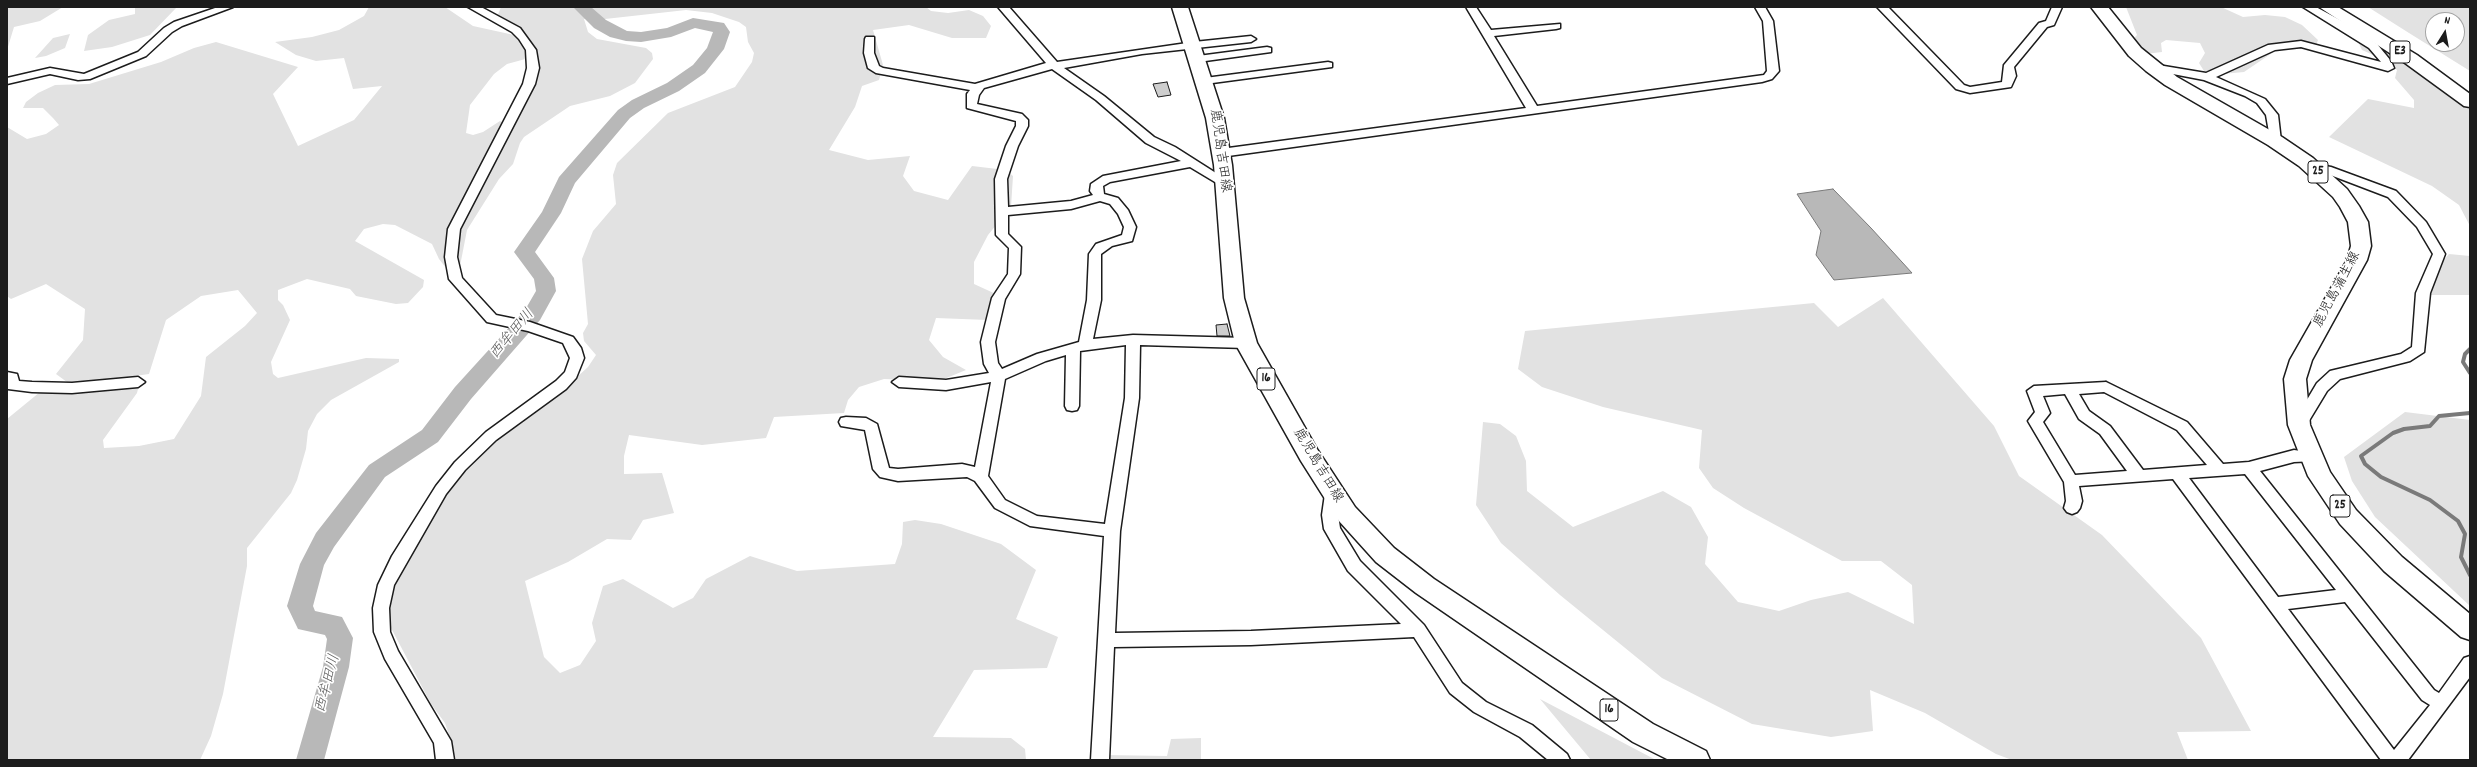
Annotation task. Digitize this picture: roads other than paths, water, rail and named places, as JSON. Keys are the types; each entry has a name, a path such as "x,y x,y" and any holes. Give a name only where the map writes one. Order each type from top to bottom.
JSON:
{"main road":[{"name":"鹿児島吉田線","path":"1180,7 1205,80 1221,153 1234,298 1246,343 1333,494 1366,536 1385,555 1425,586 1643,733 1696,760"},
{"name":"鹿児島蒲生線","path":"2099,7 2135,52 2152,67 2171,81 2275,141 2314,168 2340,192 2349,206 2358,222 2361,246 2357,260 2301,360 2295,379 2299,426 2310,458 2332,495 2371,542 2399,569 2470,629"},
{"name":"E3","path":"2327,7 2411,59 2470,102"},
{"name":"E3","path":"2345,7 2470,87"}],"street":[{"path":"7,81 50,71 78,77 86,77 142,54 151,48 168,30 178,24 228,7"},
{"path":"445,760 442,742 391,654 382,632 381,608 386,585 398,561 441,490 460,466 491,436 561,385 576,364 576,353 572,343 530,328 492,319 475,303 456,279 451,257 454,229 529,84 533,68 531,50 523,37 516,30 473,7"},
{"path":"1003,7 1056,67 1100,98 1150,140 1171,150 1224,182"},
{"path":"1471,7 1534,112"},
{"path":"1221,153 1534,112 1768,77 1773,71 1770,28 1768,21 1760,7"},
{"path":"1882,7 1960,87 1970,90 2007,85 2010,76 2008,67 2044,25 2050,23 2057,7"},
{"path":"2207,77 2272,47 2290,44 2302,44 2321,48 2388,68 2386,61 2373,46 2347,28 2308,7"},
{"path":"1487,34 1556,26"},
{"path":"870,39 869,53 874,68 880,71 977,88 1047,66 1056,67 1142,51 1267,50"},
{"path":"1195,50 1250,39"},
{"path":"1205,80 1328,65"},
{"path":"2152,67 2207,77 2227,84 2261,101 2272,115 2275,141"},
{"path":"977,88 971,106 1018,116 1022,120 1022,126 1012,146 1001,178 1001,198 1003,211 1002,235 1015,247 1014,274 1010,283 999,298 988,342 991,364 999,376 980,477"},
{"path":"1100,197 1096,191 1097,184 1107,179 1190,162"},
{"path":"2299,426 2322,387 2335,375 2405,358 2419,349 2423,293 2439,254 2422,225 2405,205 2392,194 2327,170 2314,168"},
{"path":"1003,211 1071,205 1100,197 1114,201 1124,213 1130,227 1128,238 1108,243 1100,247 1095,254 1094,300 1079,347 1072,406"},
{"path":"899,382 946,385 999,376 1042,357 1079,347 1134,340 1246,343"},
{"path":"1100,760 1112,531 1132,398 1134,340"},
{"path":"7,378 12,378 13,385 32,387 72,388 138,382"},
{"path":"2072,508 2074,501 2071,481 2035,421 2043,413 2034,392 2106,387 2182,426 2219,470"},
{"path":"2069,389 2084,414 2105,430 2138,475"},
{"path":"846,422 866,423 872,428 880,469 885,473 898,475 962,470 971,472 980,477 1000,504 1035,522 1112,531"},
{"path":"2071,481 2176,472 2250,468 2294,456 2310,458"},
{"path":"2250,468 2428,695 2442,703"},
{"path":"2176,472 2391,760"},
{"path":"1333,494 1330,515 1337,539 1354,566 1418,630 1456,688 1480,707 1526,731 1561,760"},
{"path":"2274,604 2349,595"},
{"path":"1106,640 1251,638 1418,630"},
{"path":"2397,760 2442,703 2470,663"}],"waterway":[{"name":"西牟田川","path":"310,760 317,729 336,667 340,638 333,625 307,621 300,606 312,564 325,540 377,471 430,436 463,393 533,315 546,291 544,278 524,252 551,213 566,181 624,114 638,104 673,87 699,69 715,49 722,32 718,27 693,23 671,32 641,37 626,36 616,33 600,24 581,7"},
{"path":"2470,349 2465,354 2463,362 2470,373"},
{"path":"2470,413 2439,416 2430,426 2404,429 2393,433 2361,456 2365,464 2381,477 2430,500 2458,521 2465,534 2461,557 2470,575"}]}
